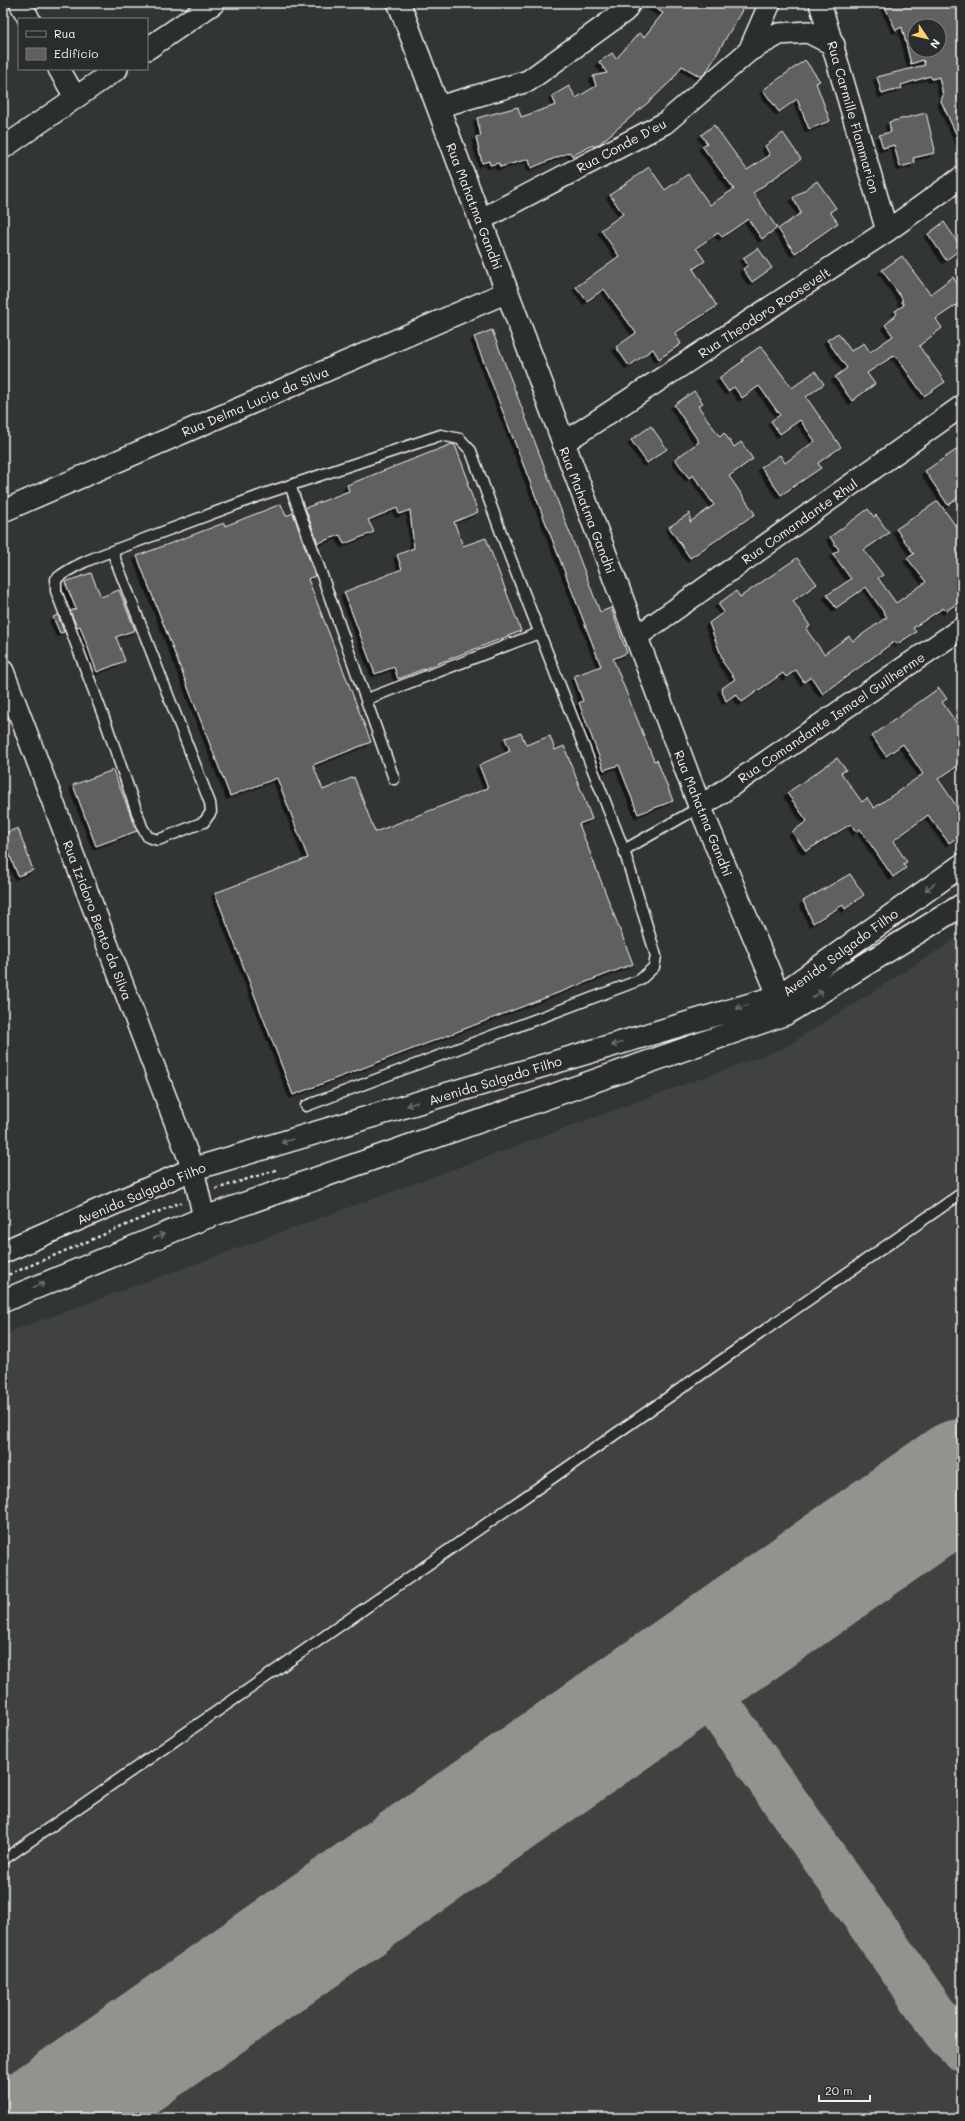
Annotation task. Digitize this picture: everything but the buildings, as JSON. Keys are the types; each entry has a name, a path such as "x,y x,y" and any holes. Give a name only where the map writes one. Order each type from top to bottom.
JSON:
{"street":[{"path":"20,3 28,18"},
{"path":"148,47 214,3"},
{"name":"Rua Mahatma Gandhi","path":"398,3 700,807 782,1005"},
{"name":"Rua Conde D'eu","path":"750,51 770,3"},
{"name":"Rua Carmille Flammarion","path":"820,3 834,45 887,231"},
{"path":"438,107 528,81 621,6"},
{"name":"Rua Conde D'eu","path":"480,220 665,123 750,51 779,34 808,32 834,45"},
{"path":"60,70 75,97"},
{"path":"3,148 116,70"},
{"name":"Rua Theodoro Roosevelt","path":"564,443 887,231 962,177"},
{"name":"Rua Delma Lucia da Silva","path":"3,511 507,292"},
{"name":"Rua Comandante Rhul","path":"636,636 962,406"},
{"name":"Rua Comandante Ismael Guilherme","path":"700,807 962,628"},
{"name":"Rua Izidoro Bento da Silva","path":"3,671 193,1169 204,1218"},
{"name":"Avenida Salgado Filho","path":"782,1005 962,865"},
{"name":"Avenida Salgado Filho","path":"3,1252 193,1169 782,1005 962,905"},
{"path":"3,1301 204,1218 782,1005"}],"lane":[{"path":"112,551 210,803 211,812 204,822 158,840 148,837 142,827 56,591 56,579 65,571 112,551 290,485 441,435 460,438 471,451 539,633 624,850 656,956 654,967 640,980 306,1106"},
{"path":"290,485 394,779"},
{"path":"367,700 539,633"},
{"path":"624,850 700,807"},
{"path":"3,1860 962,1193"}],"shaded area":[{"path":"962,935 962,2118 3,2118 3,1338 12,1331 784,1048"}],"taxiway":[{"path":"691,1667 949,2036 962,2048"}],"runway":[{"path":"47,2118 962,1477"}]}
